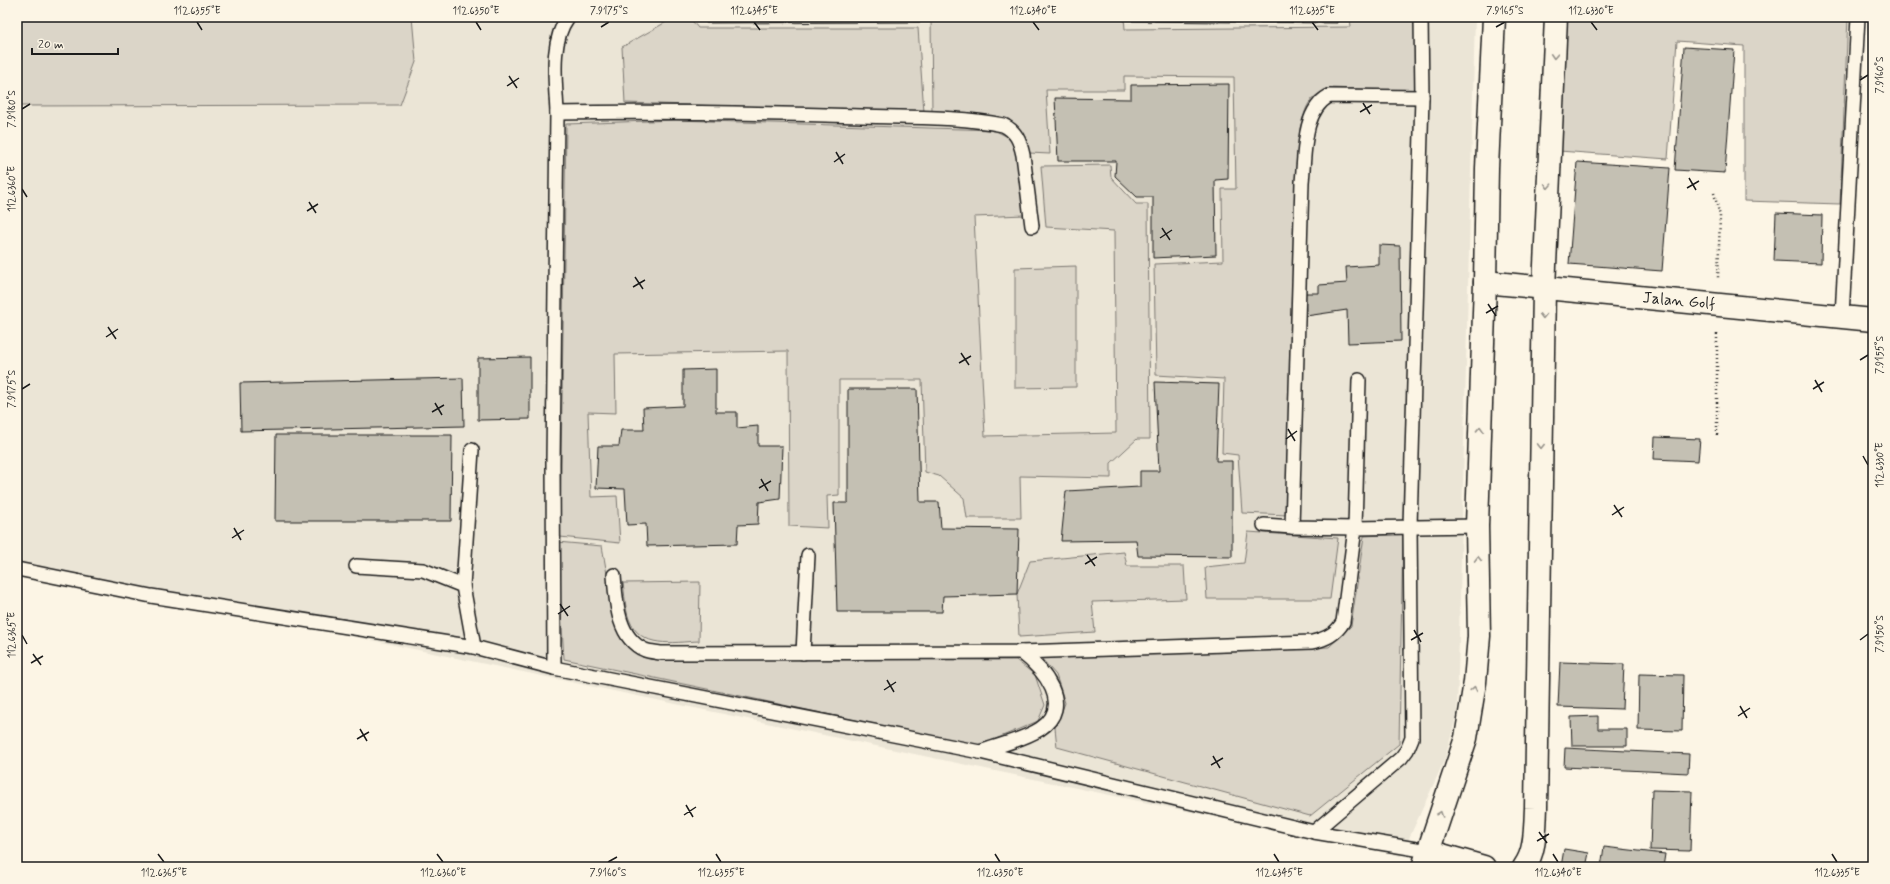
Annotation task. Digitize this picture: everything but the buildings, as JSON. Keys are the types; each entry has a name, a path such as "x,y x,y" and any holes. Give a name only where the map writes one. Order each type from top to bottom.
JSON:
{"street":[{"path":"1484,867 1425,859 1466,738 1476,682 1479,636 1477,526 1485,282 1486,168 1494,17"},
{"path":"1524,867 1528,862 1532,848 1536,808 1544,288 1556,17"},
{"name":"Jalan Golf","path":"1485,282 1873,320"}],"lane":[{"path":"554,668 553,463 557,113 556,52 560,32 568,17"},
{"path":"1314,832 1393,765 1410,745 1412,709 1410,526 1422,97 1421,17"},
{"path":"1842,316 1858,17"},
{"path":"1292,527 1302,182 1309,126 1314,111 1324,99 1329,96 1422,97"},
{"path":"557,113 681,111 950,120 1003,125 1011,129 1020,144 1024,161 1032,226"},
{"path":"614,575 616,602 622,624 628,635 636,644 646,651 661,653 1021,652 1312,642 1322,640 1337,631 1343,622 1355,528 1359,380"},
{"path":"472,450 463,586 474,647"},
{"path":"1264,525 1355,528 1477,526"},
{"path":"803,653 808,555"},
{"path":"356,566 423,570 463,586"},
{"path":"17,569 151,596 474,647 554,668 980,752 1425,859"},
{"path":"980,752 1040,729 1049,721 1054,713 1056,704 1055,696 1050,683 1034,662 1021,652"}],"path":[{"path":"1714,193 1720,216 1717,435"}],"shaded area":[{"path":"17,17 1475,17 1457,714 1445,759 1401,856 17,566"},
{"path":"17,17 412,17 416,62 400,105 17,106"},
{"path":"675,17 689,17 698,28 918,28 924,112 625,103 622,47"},
{"path":"931,17 1124,17 1125,29 1351,27 1350,17 1414,17 1417,91 1330,88 1317,95 1309,103 1304,113 1300,128 1287,515 1242,513 1238,455 1222,453 1224,379 1156,375 1154,264 1223,261 1222,189 1236,189 1234,77 1124,76 1124,90 1046,90 1050,154 1029,153 1019,129 1009,119 932,113"},
{"path":"1563,17 1848,17 1840,204 1744,201 1744,46 1677,41 1668,159 1559,151"},
{"path":"676,120 994,130 1008,137 1018,149 1025,215 974,217 985,436 1116,433 1114,231 1046,227 1041,166 1110,165 1111,177 1136,204 1148,204 1150,439 1137,439 1111,463 1111,478 1020,476 1021,518 967,518 964,498 939,476 925,472 922,380 839,380 839,495 827,496 828,528 789,526 788,351 615,354 616,413 588,412 591,497 617,496 620,543 560,537 566,124"},
{"path":"1076,266 1076,387 1015,388 1015,268"},
{"path":"1248,532 1338,538 1330,599 1207,599 1205,567 1244,563"},
{"path":"1403,534 1399,744 1310,816 1057,747 1055,728 1065,703 1056,675 1041,658 1329,647 1351,626 1364,536"},
{"path":"557,542 602,546 614,614 655,658 1016,660 1035,675 1045,705 1038,721 979,746 564,659"},
{"path":"1124,552 1127,566 1184,566 1186,599 1092,602 1095,632 1019,637 1017,594 1030,561"},
{"path":"700,582 699,641 669,643 659,642 641,636 634,629 628,615 623,583"}]}
